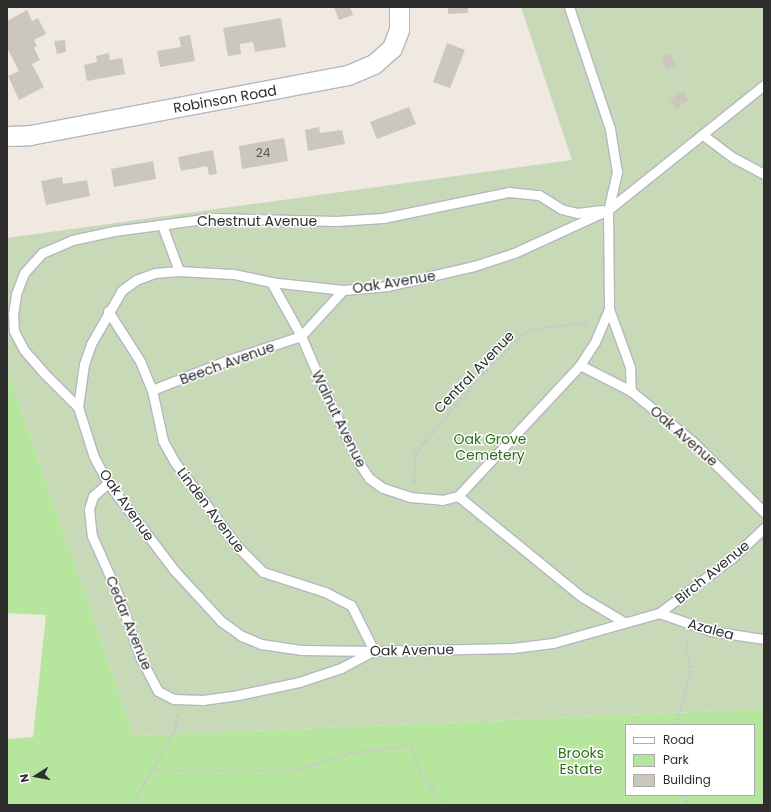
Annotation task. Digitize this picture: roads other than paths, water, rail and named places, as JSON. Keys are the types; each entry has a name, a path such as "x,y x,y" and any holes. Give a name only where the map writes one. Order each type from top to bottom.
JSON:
{"street":[{"name":"Robinson Road","path":"7,136 30,135 348,75 374,64 392,48 399,30 399,7"}],"lane":[{"path":"569,7 610,129 617,172 608,210 609,309 595,342 580,365 546,404 458,496 582,596 624,622"},
{"name":"Oak Avenue","path":"659,613 553,643 513,648 374,651 301,650 262,644 242,636 221,621 174,570 108,483 94,457 78,407 84,364 91,344 108,311 122,290 136,280 154,273 179,271 232,274 270,282 343,290 388,286 474,266 527,247 608,210 703,135 739,103 764,85"},
{"path":"703,135 734,158 764,174"},
{"name":"Chestnut Avenue","path":"78,407 44,373 24,350 14,331 13,314 16,294 24,273 42,253 72,240 114,231 211,218 336,221 383,218 509,192 539,195 561,208 577,213 608,210"},
{"path":"162,225 179,271"},
{"name":"Walnut Avenue","path":"270,282 301,336 333,410 359,463 369,478 383,488 421,498 442,500 458,496"},
{"path":"301,336 343,290"},
{"path":"609,309 630,367 632,391"},
{"name":"Linden Avenue","path":"108,311 140,361 152,390 164,441 174,460 236,545 263,572 325,592 351,606 374,651"},
{"name":"Beech Avenue","path":"152,390 228,360 301,336"},
{"name":"Oak Avenue","path":"580,365 632,391 693,442 764,512"},
{"name":"Cedar Avenue","path":"108,483 93,496 89,509 92,536 116,590 141,659 158,691 174,698 203,700 238,695 299,682 340,668 374,651"},
{"name":"Birch Avenue","path":"659,613 696,587 764,528"},
{"name":"Azalea","path":"659,613 711,631 764,639"}],"park label":[{"name":"Oak Grove Cemetery","path":"490,448"},
{"name":"Brooks Estate","path":"581,762"}]}
